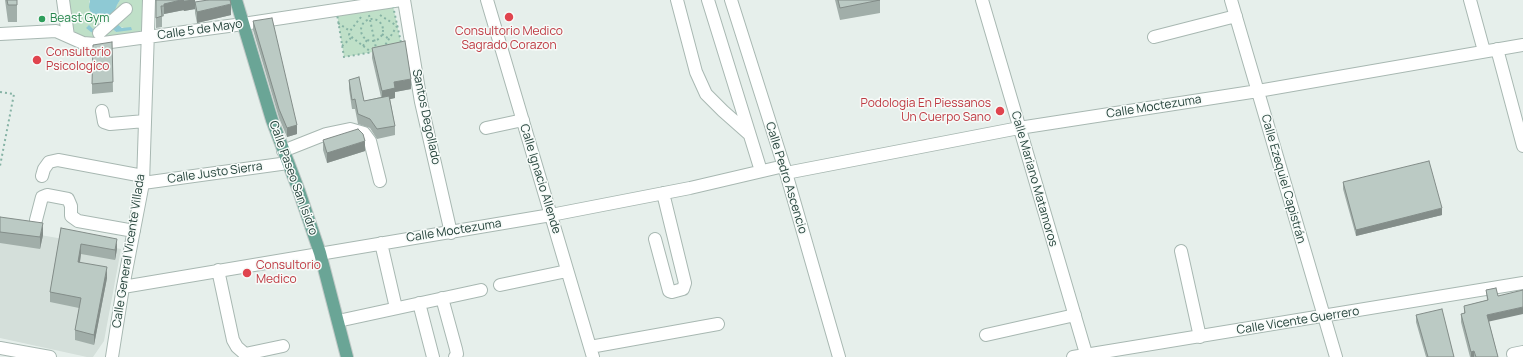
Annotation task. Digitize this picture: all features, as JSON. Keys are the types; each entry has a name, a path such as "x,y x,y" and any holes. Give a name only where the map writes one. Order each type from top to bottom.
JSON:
{"main road":[{"name":"Calle Paseo San Isidro","path":"236,0 272,120 320,253 347,357"}],"street":[{"path":"63,0 68,36"},
{"name":"Calle General Vicente Villada","path":"112,357 143,179 149,0"},
{"name":"Calle 5 de Mayo","path":"0,34 56,31 83,43 96,44 243,24 397,0"},
{"name":"Santos Degollado","path":"397,0 451,232"},
{"name":"Calle Ignacio Allende","path":"487,0 551,215 563,272 592,352"},
{"path":"677,0 696,72 706,94 749,134"},
{"path":"708,0 761,171"},
{"name":"Calle Pedro Ascencio","path":"731,0 785,170 839,357"},
{"name":"Calle Mariano Matamoros","path":"982,0 1087,356"},
{"name":"Calle Ezequiel Capistrán","path":"1231,0 1336,357"},
{"path":"1470,0 1490,50 1523,146"},
{"path":"99,33 126,9"},
{"path":"1154,37 1236,16"},
{"name":"Calle Moctezuma","path":"123,287 551,215 663,193 761,171 785,170 1019,128 1258,91 1523,45"},
{"path":"102,111 104,122 110,124 145,121"},
{"path":"486,128 523,120"},
{"path":"283,150 326,134 350,129 364,133 370,142 380,181"},
{"name":"Calle Justo Sierra","path":"42,176 44,169 49,162 58,160 143,179 288,163"},
{"path":"655,238 669,291 672,292 683,289 685,283 663,193"},
{"path":"36,220 42,197 47,195 68,198 71,206 71,216 78,221 134,231"},
{"path":"381,243 396,308"},
{"path":"1181,250 1200,337"},
{"path":"218,270 233,340 237,347 245,354 283,346"},
{"path":"500,285 563,272"},
{"name":"Calle Vicente Guerrero","path":"1073,357 1087,356 1523,284"},
{"path":"338,322 481,290"},
{"path":"442,298 456,348 455,357"},
{"path":"419,303 433,357"},
{"path":"986,335 1075,316"},
{"path":"592,352 718,324"},
{"path":"0,348 50,357"}],"path":[{"path":"393,6 402,47 344,57 338,23 337,14 393,6"},
{"path":"369,10 384,17 397,26"},
{"path":"369,10 376,51"},
{"path":"369,10 350,31 351,38 371,52"},
{"path":"380,22 384,17"},
{"path":"374,19 380,22 383,29 379,39 374,41 367,40 362,36 362,27 364,22 374,19"},
{"path":"338,23 350,31"},
{"path":"356,23 362,27"},
{"path":"381,51 397,26"},
{"path":"382,34 390,39"},
{"path":"342,46 351,38"},
{"path":"363,46 367,40"},
{"path":"0,92 14,94 0,166"}],"shaded area":[{"path":"0,228 121,249 104,341 93,357 87,357 0,338"}],"green space":[{"path":"67,0 90,0 89,2 95,13 99,14 104,20 91,32 107,24 116,32 124,28 118,26 115,15 115,8 120,0 150,0 151,32 95,40 78,36 72,28"},
{"path":"393,6 402,47 344,57 337,14"}],"water":[{"path":"90,0 120,0 115,10 117,24 122,28 131,27 132,30 116,32 107,24 94,33 91,32 86,28 89,25 93,29 104,20 99,14 91,14 89,7"}],"building":[{"path":"7,0 17,0 17,5 8,5"},
{"path":"156,0 181,0 161,6 162,16 156,18"},
{"path":"208,0 230,0 231,4 197,12 195,2"},
{"path":"838,0 880,0 840,8"},
{"path":"272,18 297,125 287,128 279,109 253,21"},
{"path":"405,41 411,79 394,82 395,88 382,91 372,48"},
{"path":"112,42 113,82 92,84 93,45"},
{"path":"359,77 364,101 389,96 395,126 377,129 370,119 358,114 355,99 352,100 349,80"},
{"path":"358,129 363,134 365,141 327,153 323,140"},
{"path":"1429,161 1442,208 1356,230 1343,182"},
{"path":"0,217 43,223 40,237 0,232"},
{"path":"61,228 117,239 115,250 81,244 78,262 107,267 94,335 75,330 81,298 50,292"},
{"path":"1496,288 1498,296 1523,290 1523,307 1487,315 1498,357 1476,357 1474,351 1471,352 1461,314 1465,313 1464,306 1488,300 1486,290"},
{"path":"1442,309 1454,357 1428,357 1416,315"}],"place":[{"name":"Consultorio Medico Sagrado Corazon","path":"509,17"},
{"name":"Beast Gym","path":"42,19"},
{"name":"Consultorio Psicologico","path":"37,60"},
{"name":"Podologia En Piessanos Un Cuerpo Sano","path":"1000,111"},
{"name":"Consultorio Medico","path":"247,273"}]}
